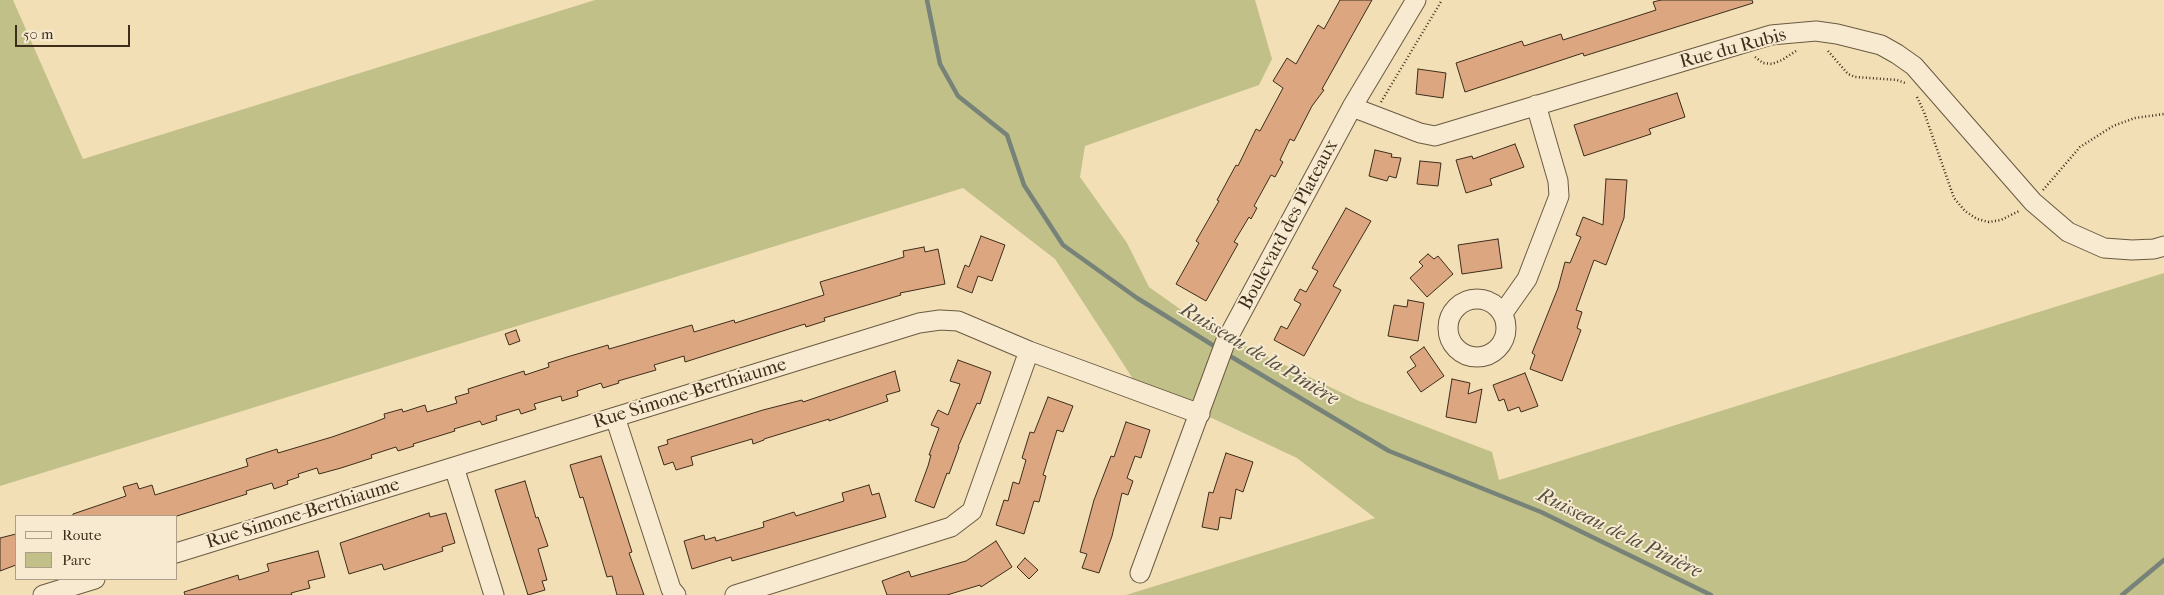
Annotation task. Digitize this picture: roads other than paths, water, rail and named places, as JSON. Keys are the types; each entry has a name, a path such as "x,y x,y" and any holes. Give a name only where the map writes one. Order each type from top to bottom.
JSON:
{"street":[{"name":"Boulevard des Plateaux","path":"1140,573 1225,343 1352,108 1416,0"},
{"name":"Rue du Rubis","path":"1352,108 1420,133 1435,136 1771,36 1816,31 1837,34 1881,46 1914,66 2033,202 2068,232 2104,248 2132,250 2154,249 2164,246"},
{"path":"1503,313 1527,279 1559,196 1558,181 1536,105"},
{"name":"Rue Simone-Berthiaume","path":"178,552 919,323 940,320 958,321 1029,351 1200,414"},
{"path":"735,595 951,527 972,511 1029,351"},
{"path":"615,417 671,590 676,595"},
{"path":"454,467 494,595"},
{"path":"43,595 92,580"}],"waterway":[{"name":"Ruisseau de la Pinière","path":"927,0 940,64 958,96 1007,135 1024,185 1063,245 1137,298 1219,349"},
{"name":"Ruisseau de la Pinière","path":"1225,353 1389,451 1541,512 1711,595"},
{"name":"Ruisseau de la Pinière","path":"2122,595 2164,560"}]}
